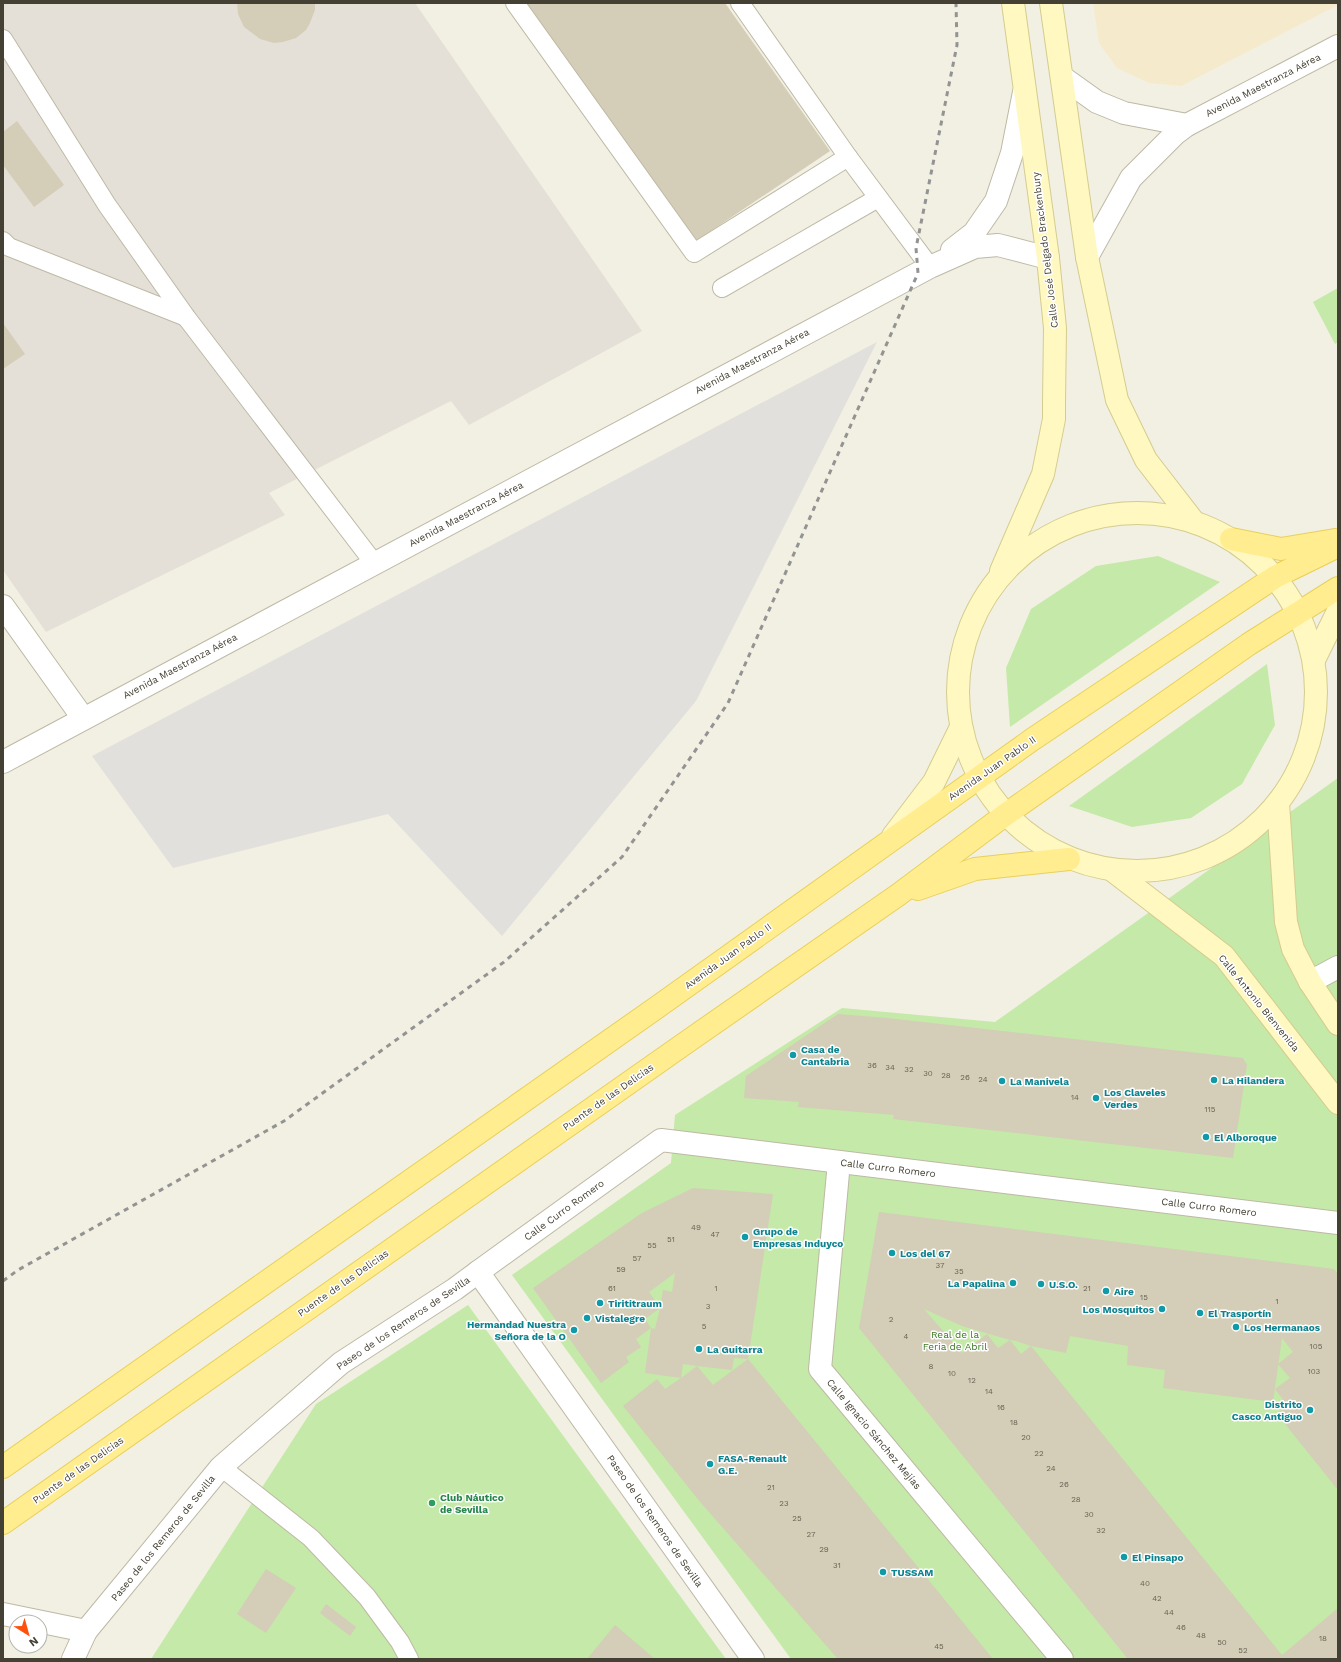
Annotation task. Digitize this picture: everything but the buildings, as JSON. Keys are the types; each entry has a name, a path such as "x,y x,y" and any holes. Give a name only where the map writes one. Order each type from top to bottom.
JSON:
{"main road":[{"name":"Calle José Delgado Brackenbury","path":"995,584 1043,474 1054,419 1055,328 1048,258 1013,3"},
{"path":"1051,3 1087,257 1117,400 1146,460 1194,522"},
{"path":"1232,539 1254,556 1275,577 1298,612 1314,660 1316,710 1304,759 1278,803 1245,836 1204,859 1159,871 1112,870 1069,859 1046,848 1024,833 1005,815 979,778 968,753 961,727 958,690 963,652 975,616 995,584 1017,560 1042,541 1070,527 1100,517 1132,513 1163,515 1194,522 1232,539 1281,549 1338,539"},
{"name":"Avenida Juan Pablo II","path":"3,1466 656,1008 1033,739 1275,577 1338,546"},
{"path":"898,895 1005,815 1249,644 1338,588"},
{"path":"1314,660 1338,611"},
{"path":"890,840 934,782 961,727"},
{"path":"1278,803 1286,922 1293,949 1310,982 1338,1024"},
{"path":"898,895 975,869 1069,859"},
{"name":"Calle Antonio Bienvenida","path":"1112,870 1224,956 1338,1102"},
{"name":"Puente de las Delicias","path":"3,1523 898,895"}],"street":[{"name":"Avenida Maestranza Aérea","path":"1087,257 1131,178 1175,134 1187,124 1338,46"},
{"path":"1062,77 1097,102 1124,113 1187,124"},
{"path":"930,266 974,233 996,201 1012,153 1024,90"},
{"path":"930,266 975,246 998,245 1048,258"},
{"name":"Avenida Maestranza Aérea","path":"3,762 930,266"},
{"path":"3,606 83,718"},
{"path":"1310,982 1338,967"},
{"name":"Calle Curro Romero","path":"478,1272 661,1140 1338,1223"},
{"name":"Calle Ignacio Sánchez Mejías","path":"839,1162 820,1369 1062,1659"},
{"name":"Paseo de los Remeros de Sevilla","path":"73,1659 86,1631 221,1467 341,1363 455,1289 478,1272 753,1659"},
{"path":"3,1614 86,1631"}],"lane":[{"path":"515,3 694,252 848,157"},
{"path":"740,3 848,157 930,266"},
{"path":"3,39 107,205 186,317 374,563"},
{"path":"722,288 878,198"},
{"path":"3,241 9,247 186,317"},
{"path":"221,1467 311,1538 367,1596 400,1642 409,1659"}],"shaded area":[{"path":"3,3 415,3 642,331 469,425 451,401 269,493 285,515 46,632 3,570"},
{"path":"1093,3 1338,3 1338,5 1181,86 1149,83 1117,68 1099,43"},
{"path":"877,342 696,701 502,936 388,814 173,868 92,756"}],"green space":[{"path":"1338,288 1338,342 1335,344 1313,302"},
{"path":"1158,556 1220,582 1010,727 1006,668 1031,609 1096,566"},
{"path":"1267,664 1275,725 1242,784 1191,818 1132,827 1069,806"},
{"name":"Real de la Feria de Abril","path":"1338,778 1338,1659 791,1659 512,1275 671,1163 675,1115 842,1008 995,1022"},
{"name":"Club Náutico de Sevilla","path":"468,1305 726,1659 151,1659 316,1404"}],"railway":[{"path":"3,1281 18,1270 284,1121 504,962 622,857 728,703 918,273 916,248 957,45 956,3"}],"place":[{"name":"Casa de Cantabria","path":"793,1055"},
{"name":"La Hilandera","path":"1214,1080"},
{"name":"La Manivela","path":"1002,1081"},
{"name":"Los Claveles Verdes","path":"1096,1098"},
{"name":"El Alboroque","path":"1206,1137"},
{"name":"Grupo de Empresas Induyco","path":"745,1237"},
{"name":"Los del 67","path":"892,1253"},
{"name":"La Papalina","path":"1013,1283"},
{"name":"U.S.O.","path":"1041,1284"},
{"name":"Aire","path":"1106,1291"},
{"name":"Tirititraum","path":"600,1303"},
{"name":"Los Mosquitos","path":"1162,1309"},
{"name":"El Trasportín","path":"1200,1313"},
{"name":"Vistalegre","path":"587,1318"},
{"name":"Los Hermanaos","path":"1236,1327"},
{"name":"Hermandad Nuestra Señora de la O","path":"574,1330"},
{"name":"La Guitarra","path":"699,1349"},
{"name":"Distrito Casco Antiguo","path":"1310,1410"},
{"name":"FASA-Renault G.E.","path":"710,1464"},
{"name":"Club Náutico de Sevilla","path":"432,1503"},
{"name":"El Pinsapo","path":"1124,1557"},
{"name":"TUSSAM","path":"883,1572"}]}
